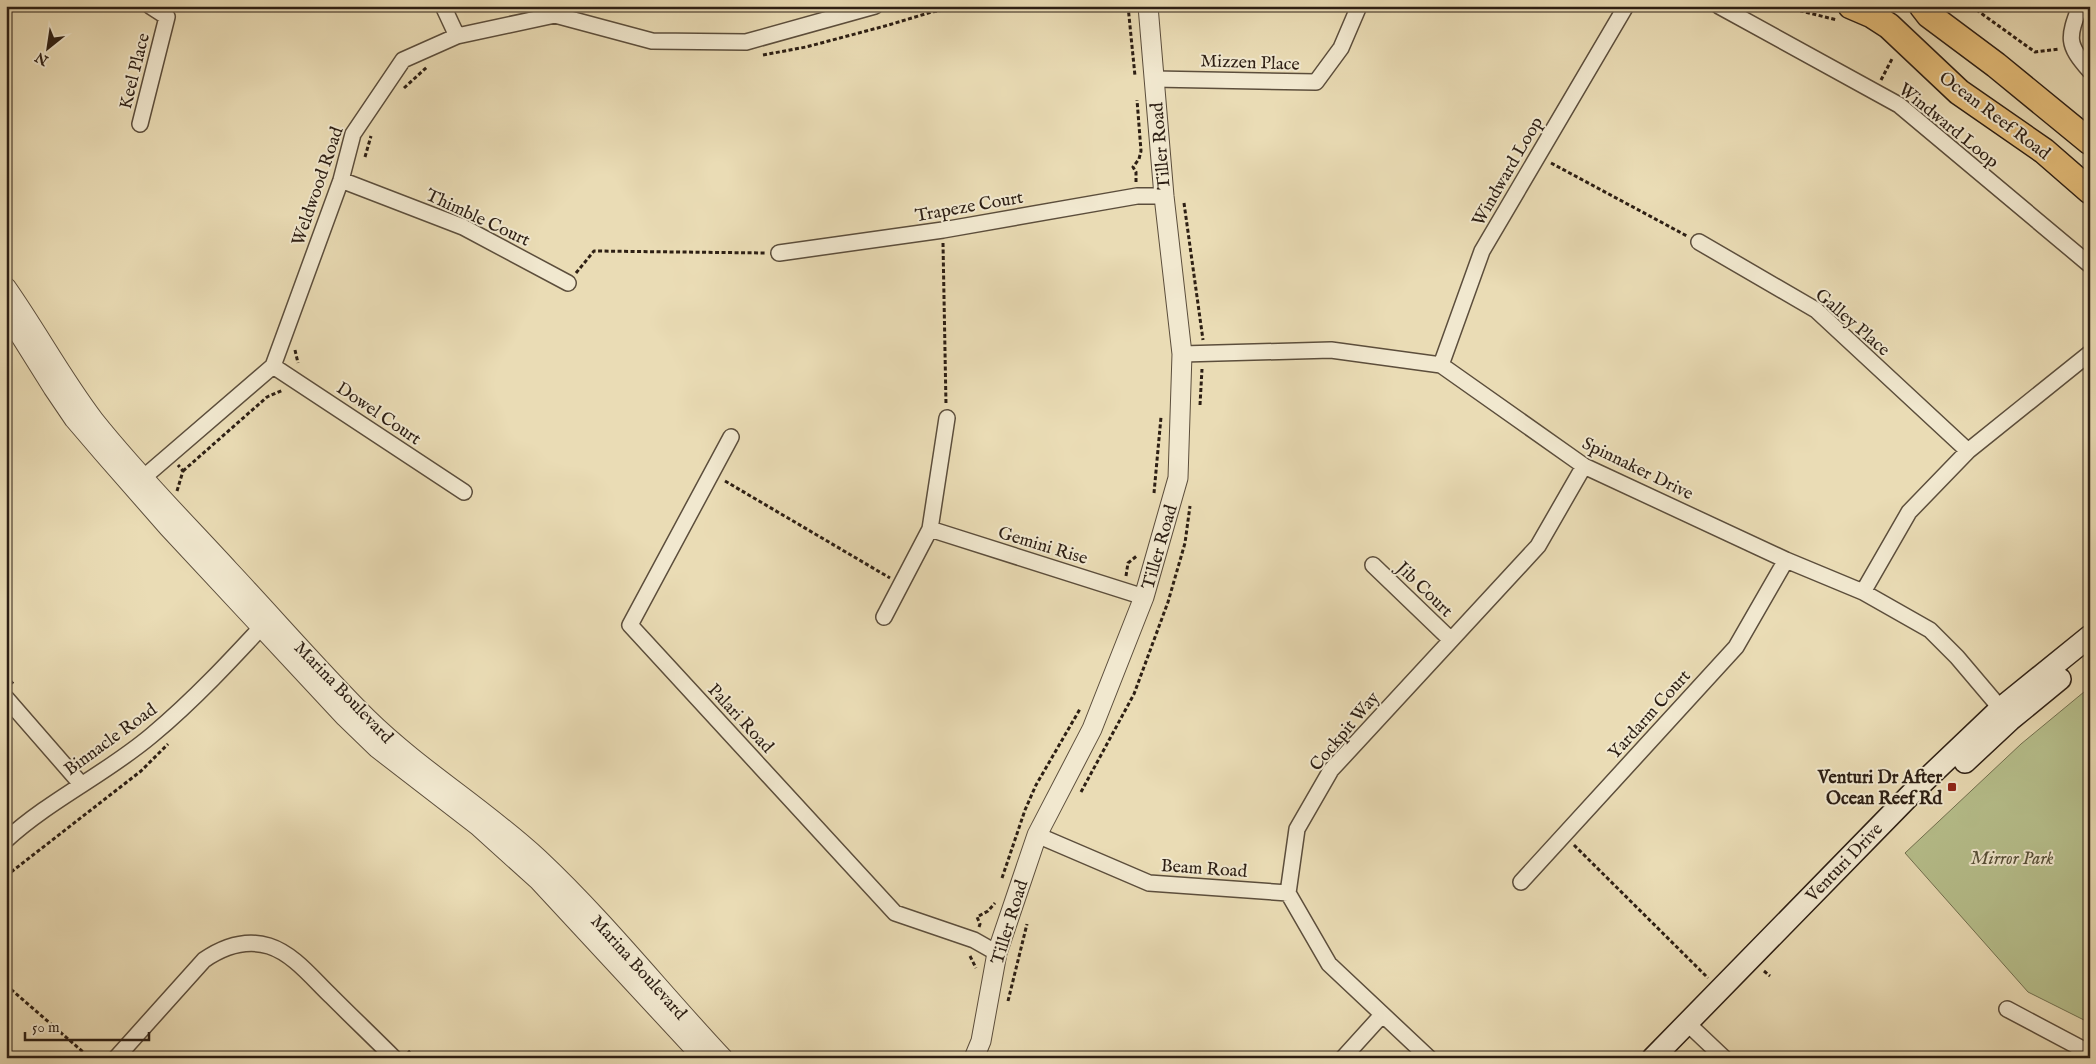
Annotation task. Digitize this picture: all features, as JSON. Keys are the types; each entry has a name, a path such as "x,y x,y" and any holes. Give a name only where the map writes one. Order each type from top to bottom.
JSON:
{"main road":[{"name":"Ocean Reef Road","path":"1851,6 1872,15 1890,26 1959,92 2044,151 2090,191"},
{"name":"Ocean Reef Road","path":"1922,6 1929,15 1996,65 2090,142"},
{"name":"Venturi Drive","path":"1653,1058 1692,1028 1909,796 2006,714 2090,636"},
{"name":"Venturi Drive","path":"2006,714 2090,655"},
{"name":"Venturi Drive","path":"1673,1058 1692,1028"}],"street":[{"name":"Keel Place","path":"140,124 167,17 150,6"},
{"path":"443,6 457,36"},
{"name":"Weldwood Road","path":"139,482 273,366 348,183 353,134 403,60 457,36 554,15 652,41 746,42 876,6"},
{"name":"Tiller Road","path":"974,1058 981,1041 997,953 1037,835 1092,729 1144,597 1178,478 1182,354 1164,196 1148,6"},
{"name":"Mizzen Place","path":"1154,79 1316,82 1341,48 1359,6"},
{"name":"Windward Loop","path":"1442,365 1482,251 1626,6"},
{"name":"Windward Loop","path":"1719,6 1899,105 2090,265"},
{"path":"2080,6 2071,32 2072,48 2090,71"},
{"name":"Thimble Court","path":"348,183 463,227 568,283"},
{"name":"Trapeze Court","path":"779,253 943,230 1137,196 1164,196"},
{"name":"Galley Place","path":"1699,242 1816,310 1968,451"},
{"name":"Marina Boulevard","path":"6,287 29,320 74,394 139,482 168,527 399,748 490,817 541,861 723,1058"},
{"name":"Marina Boulevard","path":"6,313 74,418 139,482"},
{"name":"Spinnaker Drive","path":"1182,354 1331,350 1442,365 1584,466 1786,560 1863,592 1930,630 1957,657 2006,714"},
{"path":"1863,592 1909,512 1968,451 2090,353"},
{"name":"Dowel Court","path":"273,366 464,492"},
{"path":"884,617 930,529 947,418"},
{"name":"Palari Road","path":"731,437 630,625 895,912 974,940 997,953"},
{"name":"Cockpit Way","path":"1288,894 1297,829 1331,770 1538,546 1584,466"},
{"name":"Gemini Rise","path":"930,529 1144,597"},
{"name":"Yardarm Court","path":"1521,882 1736,647 1786,560"},
{"name":"Jib Court","path":"1373,564 1451,640"},
{"name":"Marina Boulevard","path":"267,621 345,717 377,748 478,826 539,881 703,1058"},
{"name":"Binnacle Road","path":"6,840 27,821 151,736 236,656 267,621"},
{"path":"12,694 81,784"},
{"name":"Beam Road","path":"1037,835 1149,883 1288,894"},
{"path":"1288,894 1329,964 1429,1058"},
{"path":"116,1058 204,960 218,950 236,945 253,944 269,946 301,967 394,1058"},
{"path":"2007,1009 2090,1053"},
{"path":"1343,1058 1382,1015"},
{"path":"1692,1028 1724,1058"}],"path":[{"path":"758,56 806,47 932,12 967,6"},
{"path":"1128,6 1135,78"},
{"path":"1971,6 2035,52 2072,48"},
{"path":"400,92 431,64"},
{"path":"1136,95 1141,151 1139,159 1133,167 1136,172 1137,196"},
{"path":"348,183 374,128"},
{"path":"1537,156 1699,242"},
{"path":"1184,201 1203,337 1199,411"},
{"path":"943,230 947,418"},
{"path":"568,283 594,251 779,253"},
{"path":"182,499 177,492 183,471 267,397 288,387 300,371 294,347"},
{"path":"1153,499 1161,415"},
{"path":"170,456 183,471"},
{"path":"711,474 900,584"},
{"path":"1080,793 1134,694 1168,602 1185,543 1190,504"},
{"path":"1122,589 1128,573 1128,563 1140,553"},
{"path":"6,676 12,694"},
{"path":"1001,882 1025,810 1036,785 1083,702"},
{"path":"6,876 141,771 169,743"},
{"path":"112,764 129,780"},
{"path":"1564,835 1710,980"},
{"path":"978,975 968,953 980,924 977,917 988,911 997,896"},
{"path":"1007,1002 1029,916"},
{"path":"6,985 90,1058"},
{"path":"401,1044 415,1058"}],"green space":[{"name":"Mirror Park","path":"2090,687 2090,1023 2028,992 1905,853 2021,744"}],"place":[{"name":"Venturi Dr After Ocean Reef Rd","path":"1952,787"}]}
